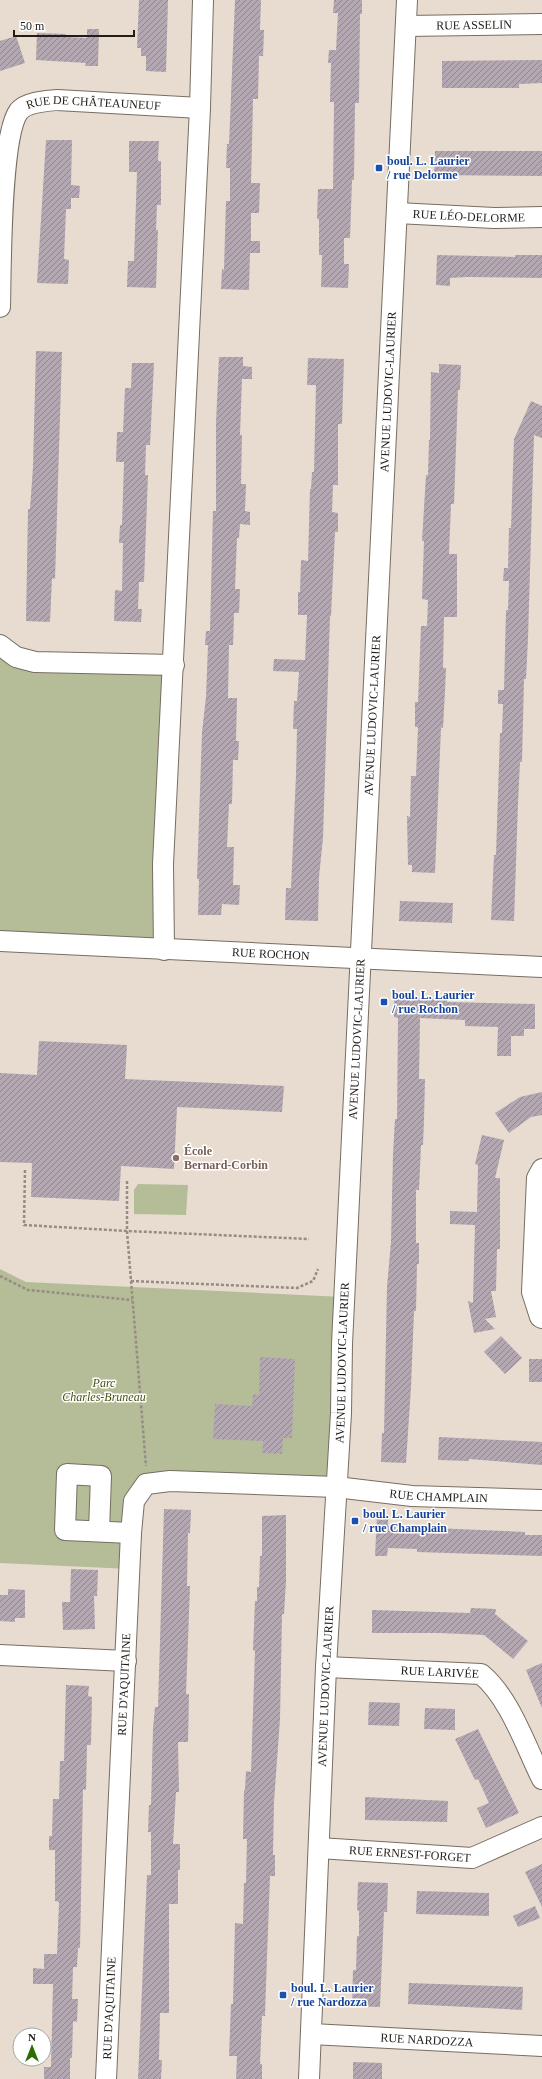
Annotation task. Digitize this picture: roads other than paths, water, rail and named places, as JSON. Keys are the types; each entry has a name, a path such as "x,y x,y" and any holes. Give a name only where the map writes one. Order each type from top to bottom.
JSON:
{"street":[{"path":"164,950 163,864 174,664 200,108 203,0"},
{"name":"AVENUE LUDOVIC-LAURIER","path":"310,2079 326,1667 336,1487 407,0"},
{"name":"RUE ASSELIN","path":"406,26 542,24"},
{"name":"RUE DE CHÂTEAUNEUF","path":"0,307 5,162 13,126 20,111 37,102 57,100 200,108"},
{"name":"RUE LÉO-DELORME","path":"397,213 494,218 542,218"},
{"path":"0,645 16,657 35,662 174,664"},
{"name":"RUE ROCHON","path":"0,941 360,960 542,967"},
{"path":"542,1169 537,1178 532,1292 540,1317 542,1318"},
{"name":"RUE D'AQUITAINE","path":"106,2079 131,1533 134,1501 146,1484 170,1481 336,1487"},
{"name":"RUE CHAMPLAIN","path":"336,1487 412,1496 542,1500"},
{"path":"99,1531 131,1533"},
{"path":"0,1655 126,1661"},
{"name":"RUE LARIVÉE","path":"326,1667 481,1674 494,1685 506,1705 542,1778"},
{"name":"RUE ERNEST-FORGET","path":"319,1848 472,1858 542,1826"},
{"name":"RUE NARDOZZA","path":"311,2034 542,2046"}],"place":[{"name":"boul. L. Laurier / rue Delorme","path":"379,168"},
{"name":"boul. L. Laurier / rue Rochon","path":"384,1002"},
{"name":"École Bernard-Corbin","path":"176,1158"},
{"name":"boul. L. Laurier / rue Champlain","path":"355,1521"},
{"name":"boul. L. Laurier / rue Nardozza","path":"283,1995"}],"park label":[{"name":"Parc Charles-Bruneau","path":"104,1390"}]}
